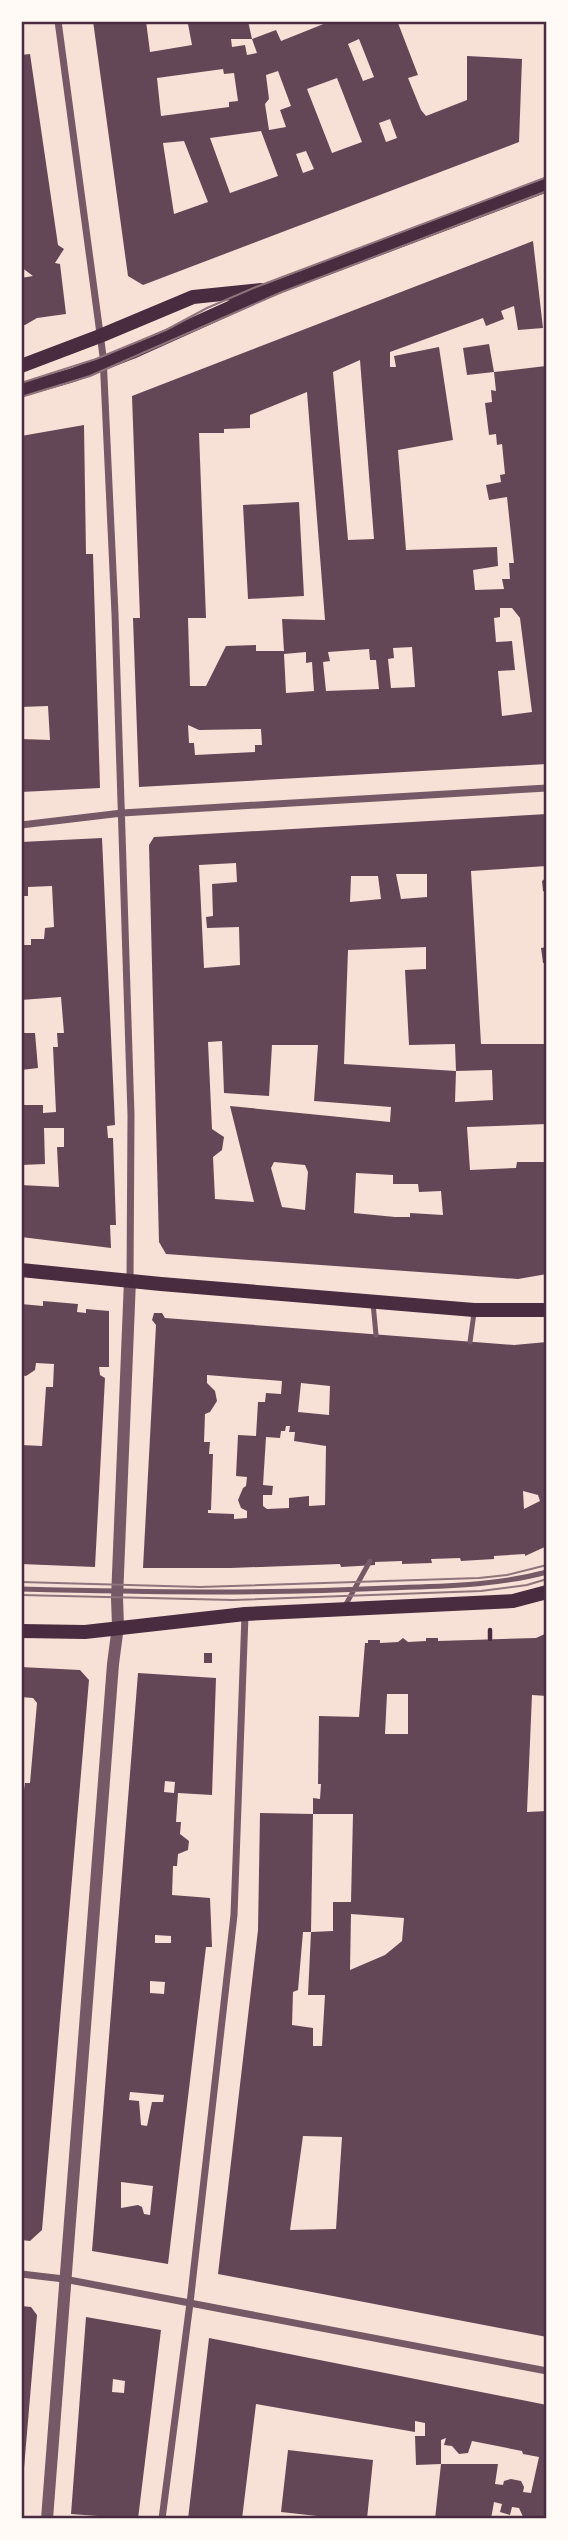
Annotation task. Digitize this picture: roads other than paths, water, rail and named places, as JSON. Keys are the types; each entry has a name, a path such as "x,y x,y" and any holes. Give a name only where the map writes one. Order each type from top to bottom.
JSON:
{"main road":[{"path":"21,390 73,375 103,361 132,352 272,289 547,185"},
{"path":"21,366 100,337 194,297 272,289"},
{"path":"21,1270 474,1310 547,1310"},
{"path":"21,1631 85,1632 118,1626 245,1614 513,1601 547,1592"}],"street":[{"path":"47,2519 118,1626 130,1280 131,1115 122,813 103,361 58,21"},
{"path":"21,825 122,813 547,788"},
{"path":"162,2519 190,2303 234,1915 245,1614"},
{"path":"21,2274 64,2279 547,2371"}],"lane":[{"path":"373,1302 376,1335"},
{"path":"470,1342 474,1310"},
{"path":"343,1609 370,1561"},
{"path":"21,1589 231,1594 506,1581 547,1572"}],"tram line":[{"path":"21,383 96,359 166,330 207,308 256,287 547,177"},
{"path":"21,397 90,376 282,292 547,191"},
{"path":"21,1582 200,1587 479,1578 507,1575 547,1565"},
{"path":"21,1595 233,1600 481,1591 527,1585 547,1579"}]}
